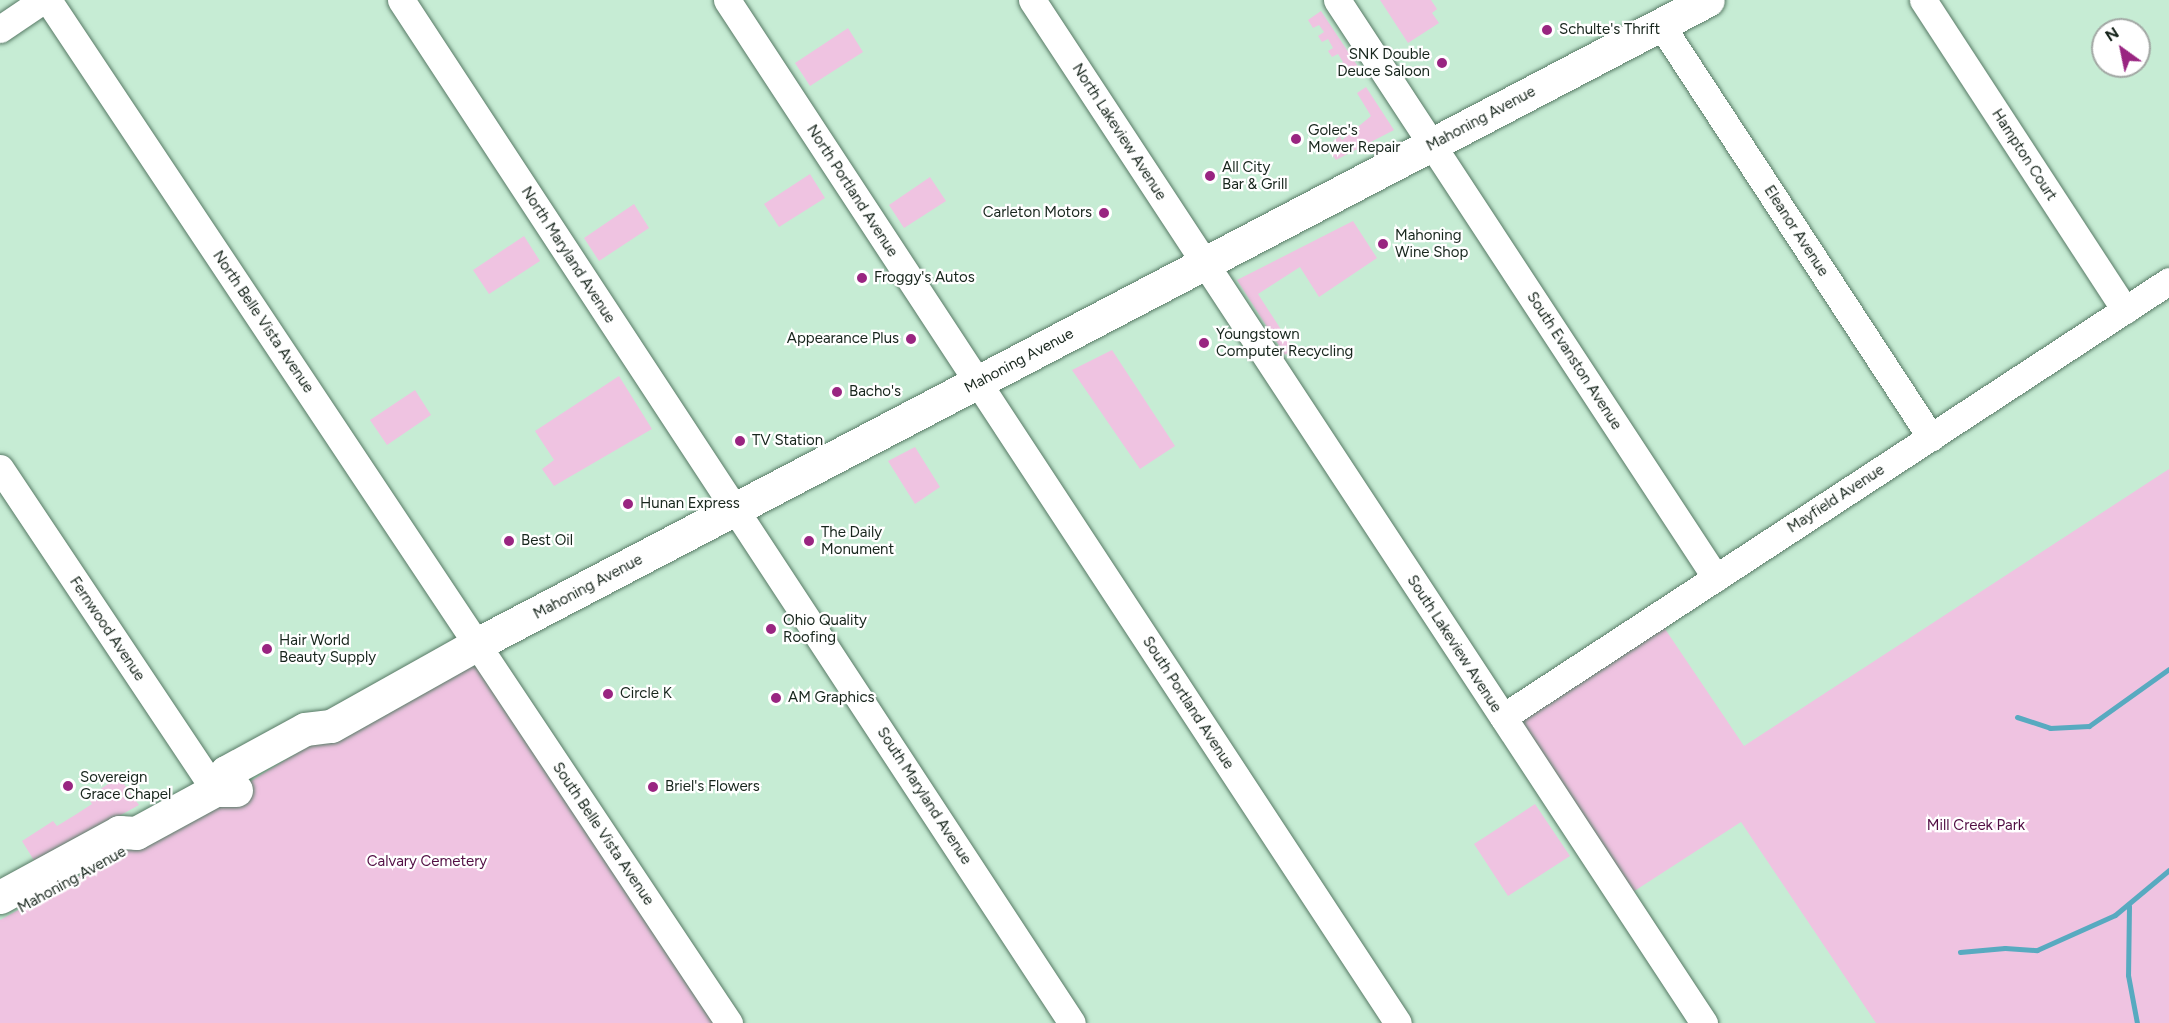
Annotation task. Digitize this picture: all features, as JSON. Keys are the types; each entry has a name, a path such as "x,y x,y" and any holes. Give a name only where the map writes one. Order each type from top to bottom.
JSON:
{"main road":[{"name":"Mahoning Avenue","path":"0,897 119,832 136,833 214,790 226,772 305,729 331,726 477,644 1708,0"},
{"name":"Mahoning Avenue","path":"0,920 130,849 136,833"}],"street":[{"path":"0,28 43,0"},
{"name":"North Belle Vista Avenue","path":"48,0 477,644"},
{"name":"North Maryland Avenue","path":"401,0 735,510"},
{"name":"North Portland Avenue","path":"727,0 978,383"},
{"name":"North Lakeview Avenue","path":"1032,0 1205,264"},
{"name":"South Evanston Avenue","path":"1337,0 1716,578"},
{"name":"Hampton Court","path":"1923,0 2126,310"},
{"name":"Eleanor Avenue","path":"1661,25 1931,437"},
{"name":"South Lakeview Avenue","path":"1205,264 1704,1023"},
{"name":"Mayfield Avenue","path":"1503,717 2169,281"},
{"name":"South Portland Avenue","path":"978,383 1398,1023"},
{"name":"Fernwood Avenue","path":"0,468 214,790"},
{"name":"South Maryland Avenue","path":"735,510 1072,1023"},
{"name":"South Belle Vista Avenue","path":"477,644 729,1023"}],"green space":[{"path":"1380,0 1431,0 1437,9 1432,13 1439,23 1408,43"},
{"path":"1321,11 1361,71 1352,76 1347,69 1341,72 1337,66 1343,62 1338,54 1332,57 1328,51 1333,48 1328,39 1322,42 1318,36 1324,32 1319,25 1313,28 1308,20"},
{"path":"848,28 863,52 810,86 795,63"},
{"path":"1366,87 1394,130 1336,160 1328,149 1336,144 1333,141 1340,136 1342,140 1371,116 1357,93"},
{"path":"810,174 825,198 779,227 764,204"},
{"path":"930,177 946,201 904,228 889,205"},
{"path":"634,204 649,228 599,261 584,238"},
{"path":"1353,221 1377,258 1319,297 1300,267 1258,294 1291,345 1292,350 1285,355 1237,280"},
{"path":"524,236 540,261 489,294 473,270"},
{"path":"1112,350 1175,446 1140,469 1072,370"},
{"path":"619,376 652,429 554,486 542,469 554,460 535,431"},
{"path":"415,390 431,415 387,445 370,420"},
{"path":"915,447 940,487 915,504 888,461"},
{"name":"Mill Creek Park","path":"2169,469 2169,1023 1876,1023 1741,822 1622,899 1503,717 1657,617 1744,746"},
{"name":"Calvary Cemetery","path":"477,644 729,1023 0,1023 0,920 236,790"},
{"path":"119,777 139,805 35,862 22,841 53,821 57,826 92,804 88,797"},
{"path":"1535,804 1570,856 1508,896 1474,844"}],"waterway":[{"path":"2017,717 2050,728 2089,726 2169,669"},
{"path":"1960,952 2005,948 2037,950 2115,915 2169,870"},
{"path":"2129,906 2128,975 2137,1023"}],"place":[{"name":"Schulte's Thrift","path":"1547,30"},
{"name":"SNK Double Deuce Saloon","path":"1442,63"},
{"name":"Golec's Mower Repair","path":"1296,139"},
{"name":"All City Bar & Grill","path":"1210,176"},
{"name":"Carleton Motors","path":"1104,213"},
{"name":"Mahoning Wine Shop","path":"1383,244"},
{"name":"Froggy's Autos","path":"862,278"},
{"name":"Appearance Plus","path":"911,339"},
{"name":"Youngstown Computer Recycling","path":"1204,343"},
{"name":"Bacho's","path":"837,392"},
{"name":"TV Station","path":"740,441"},
{"name":"Hunan Express","path":"628,504"},
{"name":"Best Oil","path":"509,541"},
{"name":"The Daily Monument","path":"809,541"},
{"name":"Ohio Quality Roofing","path":"771,629"},
{"name":"Hair World Beauty Supply","path":"267,649"},
{"name":"Circle K","path":"608,694"},
{"name":"AM Graphics","path":"776,698"},
{"name":"Sovereign Grace Chapel","path":"68,786"},
{"name":"Briel's Flowers","path":"653,787"}]}
